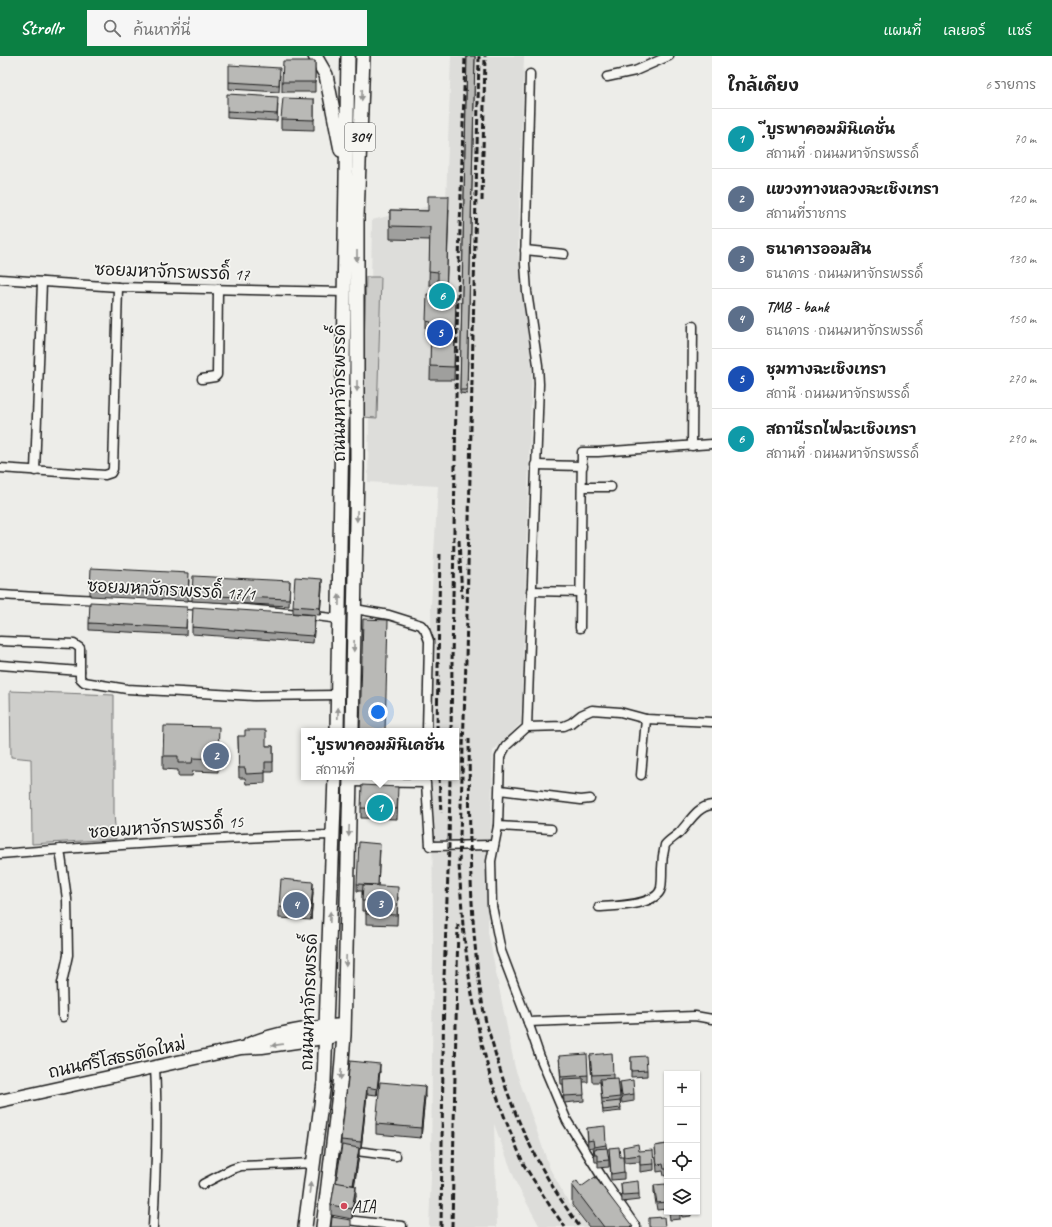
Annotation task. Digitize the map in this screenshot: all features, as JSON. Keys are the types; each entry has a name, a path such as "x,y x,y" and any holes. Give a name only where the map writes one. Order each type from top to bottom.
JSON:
{"main road":[{"path":"315,56 326,75 346,176"},
{"name":"ถนนมหาจักรพรรดิ์","path":"348,56 346,176 351,217 358,468 352,728"},
{"name":"ถนนมหาจักรพรรดิ์","path":"337,728 344,292 363,56"},
{"name":"ถนนมหาจักรพรรดิ์","path":"305,1227 324,1082 336,780"},
{"name":"ถนนมหาจักรพรรดิ์","path":"324,1222 340,1085 344,1030 350,780"}],"street":[{"path":"607,77 635,71 670,56"},
{"path":"527,727 539,384 538,365 526,292 525,250 530,74"},
{"path":"525,250 564,254"},
{"name":"ซอยมหาจักรพรรดิ์ 17","path":"0,279 118,287 344,292"},
{"path":"35,471 42,282"},
{"path":"0,468 105,475 111,473 113,469 118,287"},
{"path":"202,378 215,377 217,375 218,289"},
{"path":"692,446 693,326"},
{"path":"580,628 583,486 582,452 712,444"},
{"path":"535,465 583,466"},
{"path":"583,486 611,487"},
{"path":"531,591 581,592"},
{"name":"ซอยมหาจักรพรรดิ์ 17/1","path":"0,595 249,609 339,619"},
{"path":"355,609 389,615 421,625 425,630 429,641 427,728"},
{"path":"0,641 74,644 80,648 80,678 84,682 127,689 254,696 338,695"},
{"path":"0,665 80,671"},
{"path":"636,1227 604,1182 567,1121 540,1057 501,951 492,906 491,861 498,826 500,757 506,746 527,727 564,726 592,710 620,712 646,718 712,722"},
{"path":"641,776 646,718"},
{"path":"426,780 430,846 494,845"},
{"path":"500,790 581,800 590,799"},
{"path":"599,907 642,902 658,895 661,888 662,859 665,845 678,834 692,817 702,808 712,805"},
{"path":"498,826 551,829"},
{"name":"ซอยมหาจักรพรรดิ์ 15","path":"0,854 120,844 255,836 334,835"},
{"path":"60,849 67,899 68,955 62,983 63,1016"},
{"path":"528,1022 695,1016 712,1019"},
{"name":"ถนนศรีโสธรตัดใหม่","path":"0,1101 241,1048 260,1040 290,1031 326,1032 344,1030"},
{"path":"153,1227 157,1138 155,1067"},
{"path":"333,1148 396,1156"},
{"path":"203,1184 241,1166 313,1163"},
{"path":"324,1222 402,1226"}],"shaded area":[{"path":"451,56 524,56 518,253 532,367 521,723 493,751 488,932 515,1068 550,1169 569,1203 588,1227 540,1227 517,1185 494,1124 497,1227 429,1227 431,1176 433,947 432,780 459,780 459,728 432,728 431,606 438,486 368,482 372,220 446,202"},
{"path":"366,277 381,277 377,418 362,417"},
{"path":"10,691 114,695 114,813 116,839 32,844 31,759 11,757"}],"building":[{"path":"467,56 475,56 467,390 460,390"},
{"path":"283,61 315,61 315,82 282,82"},
{"path":"229,65 280,68 279,85 229,82"},
{"path":"227,94 278,97 277,114 227,111"},
{"path":"283,98 314,99 314,120 281,119"},
{"path":"428,196 449,196 446,297 456,297 454,367 430,366 431,322 426,321 427,294 438,294 438,272 429,271 430,227 390,226 390,210 428,211"},
{"path":"91,568 189,573 188,594 90,589"},
{"path":"193,576 290,581 289,599 192,595"},
{"path":"295,577 322,579 320,608 293,606"},
{"path":"90,602 187,607 186,628 89,623"},
{"path":"193,607 315,615 313,636 192,627"},
{"path":"363,619 388,620 385,728 360,728"},
{"path":"164,726 219,727 218,759 193,758 192,763 178,763 178,756 163,756"},
{"path":"245,730 266,730 266,746 273,746 273,762 265,762 265,773 246,774 245,768 239,768 238,736 245,736"},
{"path":"362,785 398,787 397,809 361,808"},
{"path":"359,842 380,844 378,885 357,884"},
{"path":"281,879 313,882 311,910 279,907"},
{"path":"363,885 398,887 397,915 366,914 367,901 362,901"},
{"path":"612,1053 613,1074 592,1075 590,1055"},
{"path":"587,1054 588,1075 561,1077 559,1056"},
{"path":"646,1056 647,1070 631,1071 631,1057"},
{"path":"350,1061 380,1064 377,1089 367,1087 361,1142 341,1140"},
{"path":"583,1078 584,1095 564,1096 563,1079"},
{"path":"618,1078 620,1097 602,1099 600,1079"},
{"path":"633,1080 634,1094 622,1096 620,1082"},
{"path":"380,1082 425,1086 421,1128 376,1124"},
{"path":"620,1101 621,1108 603,1110 602,1103"},
{"path":"605,1126 606,1145 594,1147 593,1140 588,1141 587,1128"},
{"path":"638,1144 639,1151 653,1150 654,1164 640,1165 640,1155 624,1157 623,1147"},
{"path":"664,1144 664,1169 663,1164 657,1165 655,1146"},
{"path":"342,1145 359,1148 353,1185 336,1183"},
{"path":"619,1147 620,1157 623,1157 624,1172 611,1174 609,1148"},
{"path":"607,1148 609,1160 598,1161 598,1155 595,1155 594,1149"},
{"path":"595,1177 633,1227 604,1227 572,1185 577,1181 581,1187"},
{"path":"638,1181 639,1194 622,1195 621,1183"},
{"path":"335,1182 356,1186 352,1209 331,1205"},
{"path":"664,1184 664,1202 657,1203 654,1185"},
{"path":"332,1217 351,1220 351,1227 331,1227"},
{"path":"664,1217 665,1227 649,1227 649,1218"}],"railway":[{"path":"451,728 457,332 465,56"},
{"path":"479,56 466,660 459,865 463,926 470,984 480,1036 491,1080 524,1165 565,1227"},
{"path":"482,201 485,56"},
{"path":"459,540 462,598"},
{"path":"437,728 440,551"},
{"path":"469,738 472,911 479,979 485,1017 500,1070 517,1117 539,1163 565,1206 580,1227"},
{"path":"439,780 441,813"},
{"path":"441,1227 444,978 450,780"},
{"path":"452,1227 458,923"}],"place":[{"name":"สถานีรถไฟฉะเชิงเทรา","path":"442,296"},
{"name":"ชุมทางฉะเชิงเทรา","path":"440,333"},
{"name":"แขวงทางหลวงฉะเชิงเทรา","path":"216,756"},
{"name":"ฺีบูรพาคอมมินิเคชั่น","path":"380,808"},
{"name":"ธนาคารออมสิน","path":"380,904"},
{"name":"TMB - bank","path":"296,905"},
{"name":"AIA","path":"344,1206"}]}
